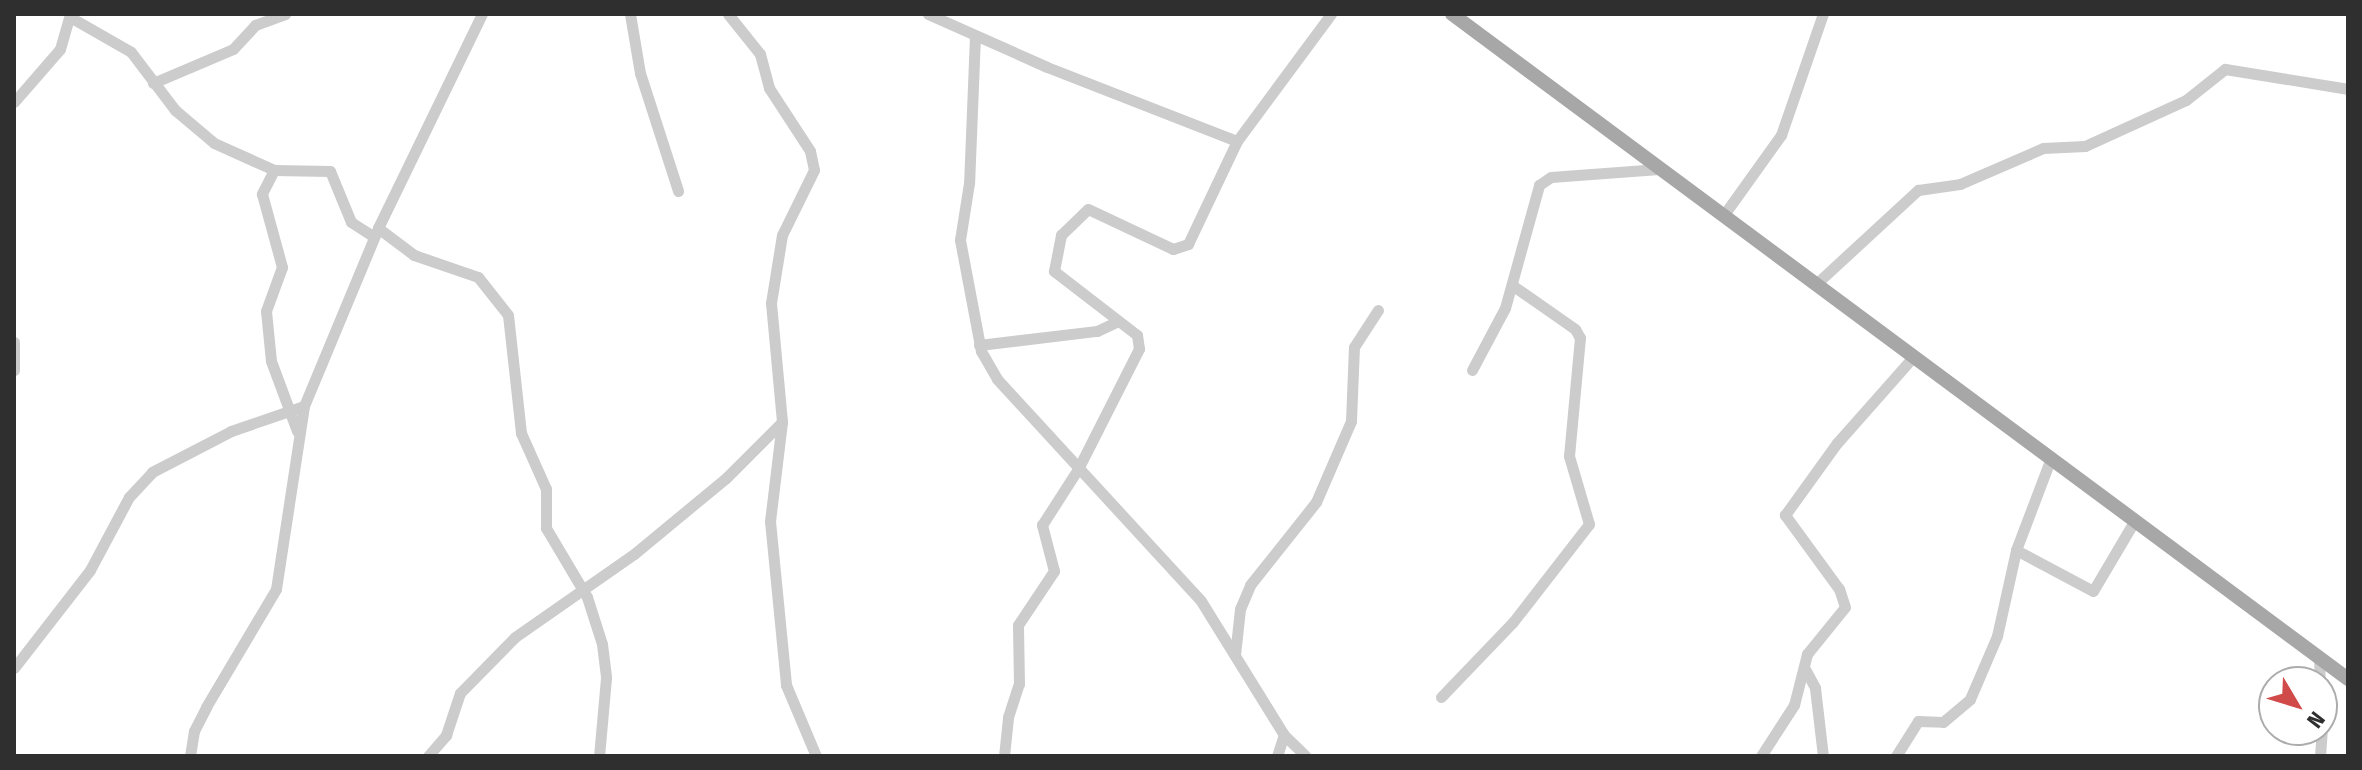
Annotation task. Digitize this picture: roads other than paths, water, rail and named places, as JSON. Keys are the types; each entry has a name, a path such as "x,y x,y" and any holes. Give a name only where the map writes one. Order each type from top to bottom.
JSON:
{"main road":[{"path":"1452,14 2348,679"}],"street":[{"path":"153,83 233,49 255,25 285,14"},
{"path":"190,756 194,731 206,707 276,589 297,431 304,406 376,232 482,14"},
{"path":"630,14 640,73 678,191"},
{"path":"728,14 760,54 769,88 810,151 814,170 782,235 771,303 782,422 770,521 776,552 774,598 786,685 816,756"},
{"path":"928,14 975,36 1237,141"},
{"path":"1004,756 1008,717 1019,684 1018,625 1054,571 1042,525 1078,469 1139,349 1137,335 1054,271 1061,235 1079,212 1098,210 1181,249 1237,141 1331,14"},
{"path":"1723,216 1781,135 1823,14"},
{"path":"14,100 60,49 70,16 123,45 153,83 214,143 274,170 330,171 351,222 376,232 414,255 478,277 501,303 513,338 521,433 546,489 546,528 584,590 606,663 599,756"},
{"path":"975,36 969,183 960,240 964,275 979,322 979,345 997,379 1201,601 1284,735 1306,756"},
{"path":"1816,284 1918,190 1960,184 2043,148 2085,146 2186,100 2225,69 2348,89"},
{"path":"1472,370 1512,285 1543,181 1659,169"},
{"path":"274,170 262,194 282,267 266,311 271,361 286,410 297,431"},
{"path":"1441,697 1513,622 1589,524 1569,456 1580,338 1575,329 1512,285"},
{"path":"1235,655 1240,609 1250,585 1316,502 1351,421 1354,347 1378,310"},
{"path":"979,345 1097,331 1118,321"},
{"path":"14,342 14,370"},
{"path":"1761,756 1794,705 1807,654 1839,618 1845,602 1785,515 1837,443 1914,356"},
{"path":"14,668 90,570 129,497 152,472 176,456 286,410 304,406"},
{"path":"428,756 446,735 464,686 515,637 584,590 693,505 782,422"},
{"path":"1896,756 1918,721 1943,722 1970,699 1997,636 2016,550 2051,458"},
{"path":"2016,550 2093,591 2135,520"},
{"path":"2319,657 2319,666"},
{"path":"1804,667 1815,688 1823,756"},
{"path":"1277,756 1284,735"}]}
